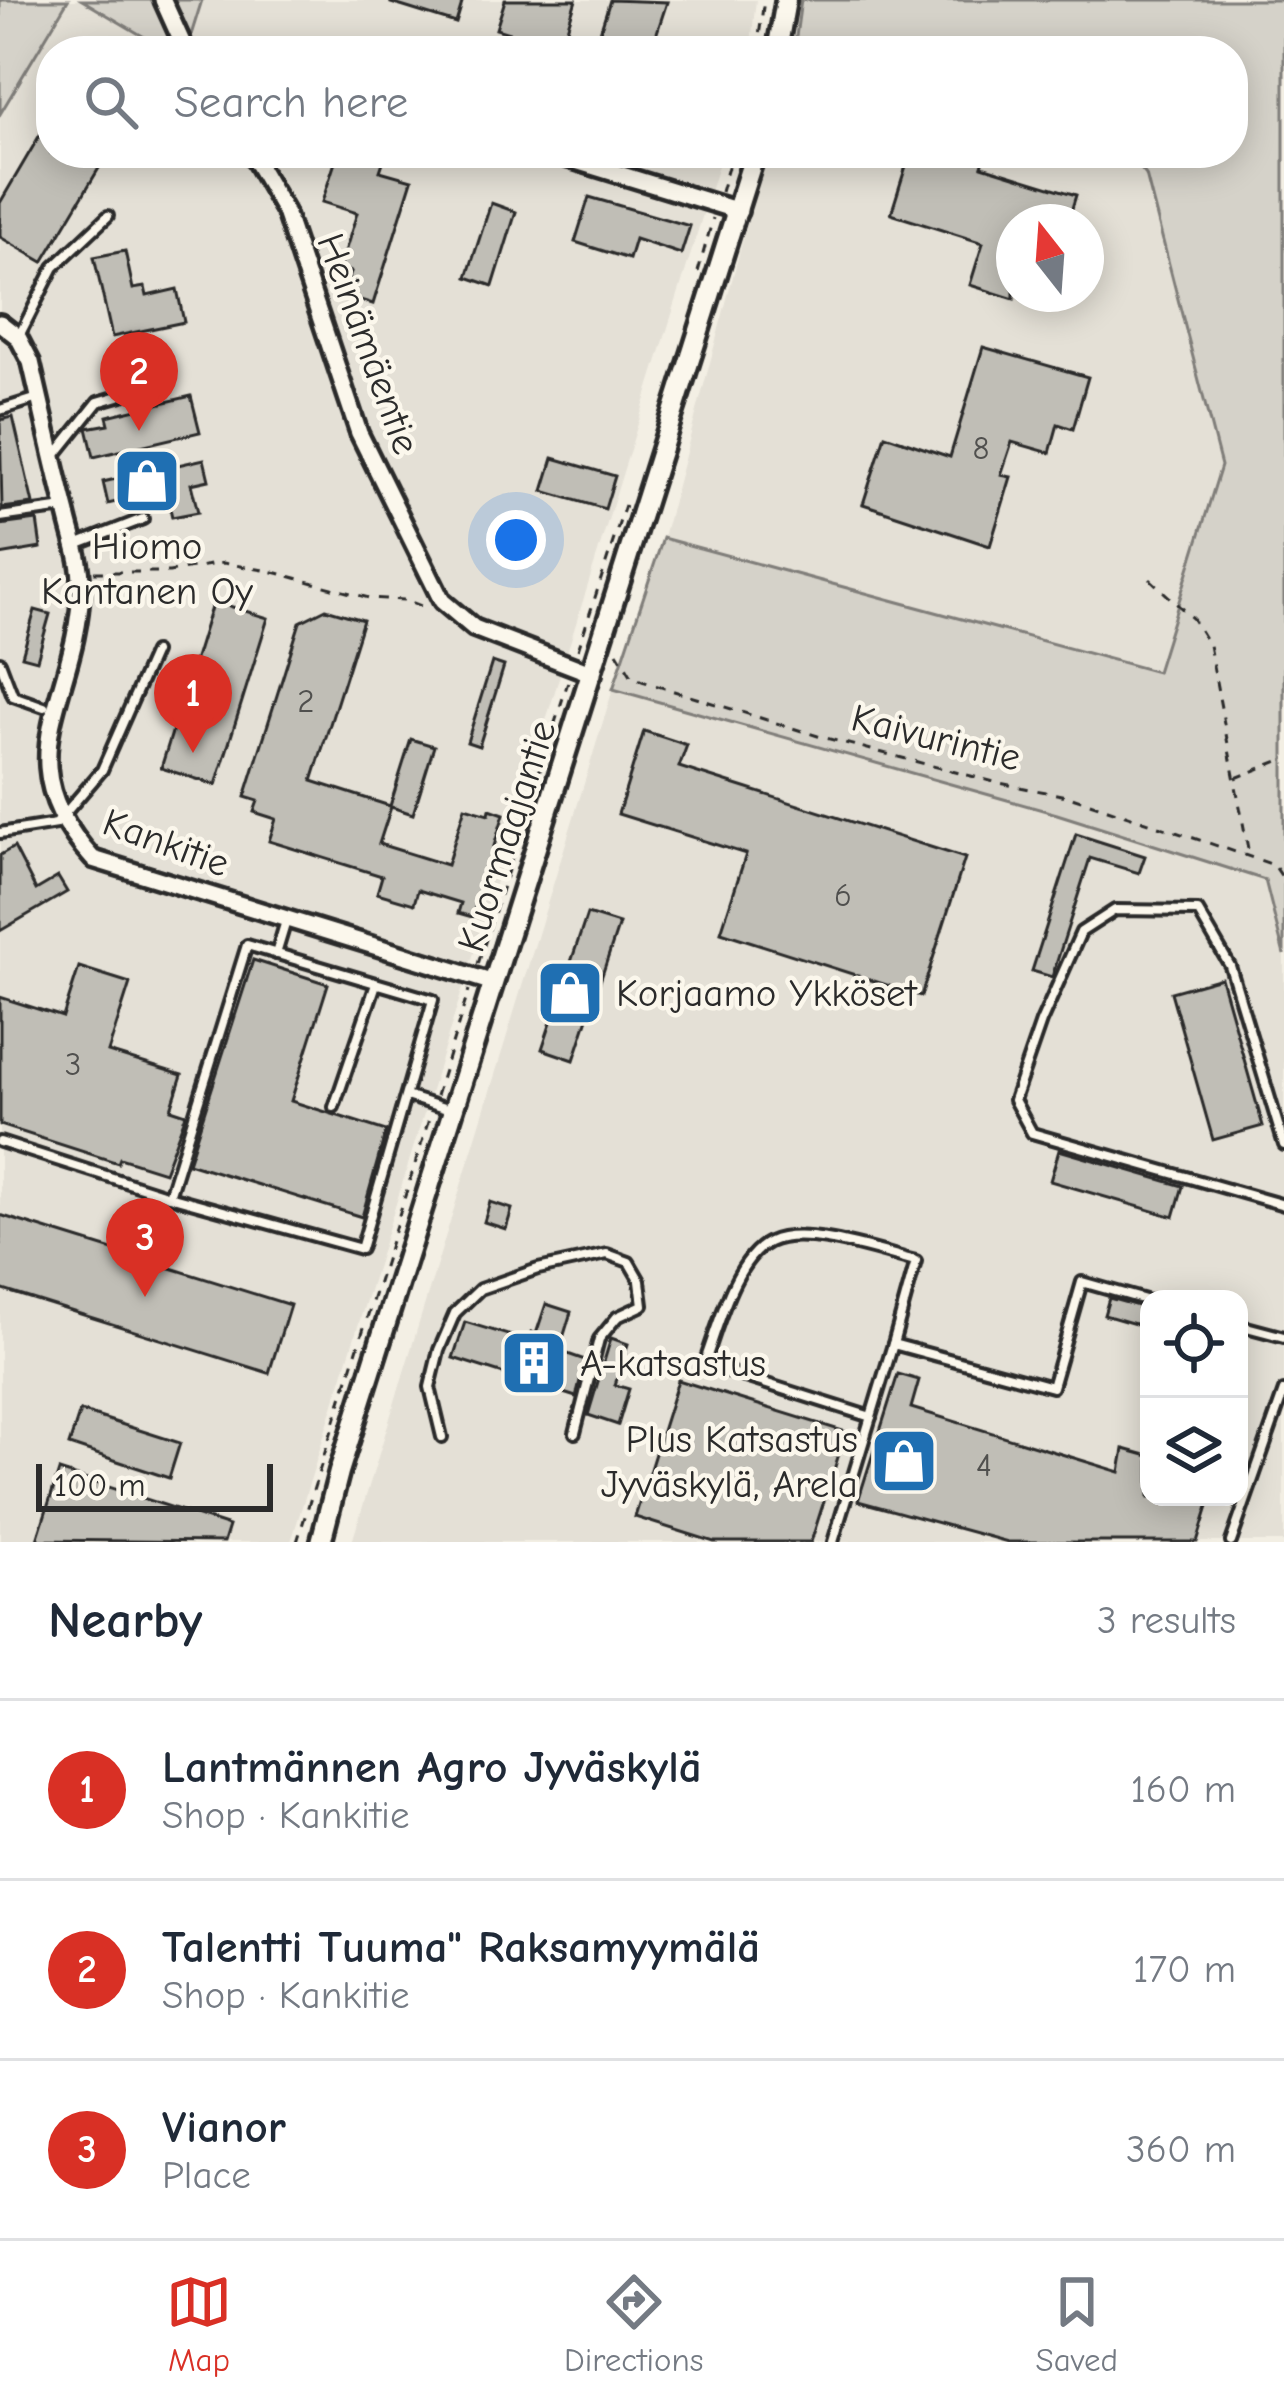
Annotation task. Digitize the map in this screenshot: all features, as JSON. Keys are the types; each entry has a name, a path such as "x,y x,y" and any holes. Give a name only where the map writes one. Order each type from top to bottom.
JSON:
{"street":[{"path":"163,0 179,36"},
{"path":"780,36 786,0"},
{"name":"Heinämäentie","path":"260,168 285,212 359,434 442,601 474,628 592,674"},
{"path":"598,168 739,211"},
{"name":"Kuormaajantie","path":"321,1540 751,168"},
{"path":"0,323 19,338"},
{"name":"Kankitie","path":"19,338 31,362 80,572 79,615 33,746 34,777 56,824 94,859 494,983"}],"lane":[{"path":"19,338 54,267 108,216"},
{"path":"53,458 98,402 166,382"},
{"path":"0,410 39,398"},
{"path":"0,517 65,508"},
{"path":"74,546 142,519"},
{"path":"0,833 56,824 102,770 154,652"},
{"path":"0,662 13,696 44,707"},
{"path":"1284,1145 1230,966 1198,911 1114,910 1081,932 1041,1022 1014,1100 1032,1132 1284,1205"},
{"path":"276,953 287,919"},
{"path":"0,1142 169,1196 361,1249 433,1000 247,945 169,1196"},
{"path":"334,1107 376,984"},
{"path":"406,1096 454,1112"},
{"path":"833,1542 871,1417 916,1261 838,1242 792,1237 768,1242 750,1259 731,1289 704,1364 871,1417"},
{"path":"442,1437 430,1387 455,1313 480,1289 538,1269 607,1254 628,1262 640,1281 643,1305 617,1317 599,1339 575,1432"},
{"path":"892,1344 1052,1387 1082,1282 1140,1298"},
{"path":"1248,1327 1284,1337"},
{"path":"1231,1542 1284,1391"}],"path":[{"path":"759,36 764,0"},
{"path":"694,287 728,168"},
{"path":"297,1542 627,498"},
{"path":"80,572 169,572 223,563 430,610 442,601"},
{"path":"1150,578 1193,619 1208,645 1250,855"},
{"name":"Kaivurintie","path":"601,647 619,652 631,675 642,681 818,736 994,782 1072,796 1250,855 1274,865 1284,880"},
{"path":"1232,780 1284,759"}],"shaded area":[{"path":"0,0 68,0 47,36 36,36 36,54 0,114"},
{"path":"68,0 82,0 143,36 47,36"},
{"path":"82,0 202,0 191,36 143,36"},
{"path":"202,0 756,0 752,36 191,36"},
{"path":"801,0 1284,0 1284,955 1265,880 1057,814 613,689 663,538 1157,672 1221,466 1146,175 1140,168 1248,168 1248,36 796,36"},
{"path":"36,54 36,168 717,168 291,1542 0,1542 0,114"},
{"path":"762,168 1141,168 1221,466 1157,672 663,538"},
{"path":"613,689 1057,814 1265,880 1284,955 1284,1542 352,1542"}],"building":[{"path":"392,0 463,0 456,23"},
{"path":"505,0 576,0 565,36 519,36 496,29"},
{"path":"610,0 667,2 656,36 599,36"},
{"path":"36,142 36,168 99,168 43,262 0,237 0,203"},
{"path":"333,168 381,168 412,180 373,304 344,295 351,272 340,268 357,213 322,202"},
{"path":"905,168 988,168 1076,195 1073,204 996,204 996,293 970,285 983,243 891,214"},
{"path":"589,197 690,226 681,254 635,239 629,259 575,242"},
{"path":"491,203 516,212 493,286 467,277"},
{"path":"125,251 133,289 145,287 147,296 177,289 184,322 112,337 94,257"},
{"path":"983,347 1088,377 1073,429 1058,424 1050,453 1012,442 1001,475 1011,477 990,546 863,504 885,435 950,457"},
{"path":"191,396 200,432 94,457 87,428 109,424 107,416"},
{"path":"13,417 33,504 2,508 0,420"},
{"path":"553,458 615,476 605,509 543,491"},
{"path":"204,459 209,480 191,484 198,512 172,517 166,490 108,504 103,482"},
{"path":"37,520 41,548 0,555 0,525"},
{"path":"213,601 268,618 216,785 161,768"},
{"path":"326,609 363,620 312,781 390,806 411,739 434,746 413,814 391,807 379,844 447,865 465,807 504,814 472,917 458,913 461,903 418,890 414,904 377,893 382,876 269,841 276,819 254,812 258,801 245,797 300,622"},
{"path":"35,610 50,614 37,660 22,656"},
{"path":"492,662 504,666 479,746 467,742"},
{"path":"644,731 687,745 679,767 965,858 921,996 721,932 746,854 618,814"},
{"path":"1076,834 1145,856 1139,873 1090,858 1052,977 1032,971"},
{"path":"14,847 36,890 58,877 67,892 0,931 0,855"},
{"path":"587,914 619,924 574,1060 542,1049"},
{"path":"253,960 328,984 291,1101 386,1131 362,1217 188,1163"},
{"path":"79,967 130,983 108,1052 182,1075 171,1109 186,1114 164,1172 120,1158 118,1163 0,1125 0,997 63,1017"},
{"path":"1221,978 1263,1126 1213,1140 1171,992"},
{"path":"1059,1150 1183,1186 1174,1217 1050,1181"},
{"path":"490,1202 512,1209 506,1229 484,1222"},
{"path":"0,1215 290,1305 269,1373 0,1289"},
{"path":"1109,1298 1140,1307 1140,1325 1104,1315"},
{"name":"A-katsastus","path":"546,1304 571,1312 559,1351 585,1360 576,1397 453,1358 465,1322 528,1341 531,1332 536,1334"},
{"path":"611,1338 628,1344 615,1385 629,1389 618,1425 588,1415"},
{"path":"898,1374 919,1380 911,1408 1120,1472 1124,1449 1140,1453 1140,1506 1208,1506 1197,1542 1008,1542 858,1501"},
{"path":"678,1380 846,1432 811,1542 714,1542 635,1517"},
{"path":"80,1411 180,1443 169,1478 69,1445"},
{"path":"59,1471 229,1526 224,1542 37,1540"}],"place":[{"name":"Talentti Tuuma\" Raksamyymälä","path":"139,431"},
{"name":"Hiomo Kantanen Oy","path":"147,481"},
{"name":"Lantmännen Agro Jyväskylä","path":"193,753"},
{"name":"Korjaamo Ykköset","path":"570,993"},
{"name":"Vianor","path":"145,1297"},
{"name":"A-katsastus","path":"534,1363"},
{"name":"Plus Katsastus Jyväskylä, Arela","path":"904,1461"}]}
